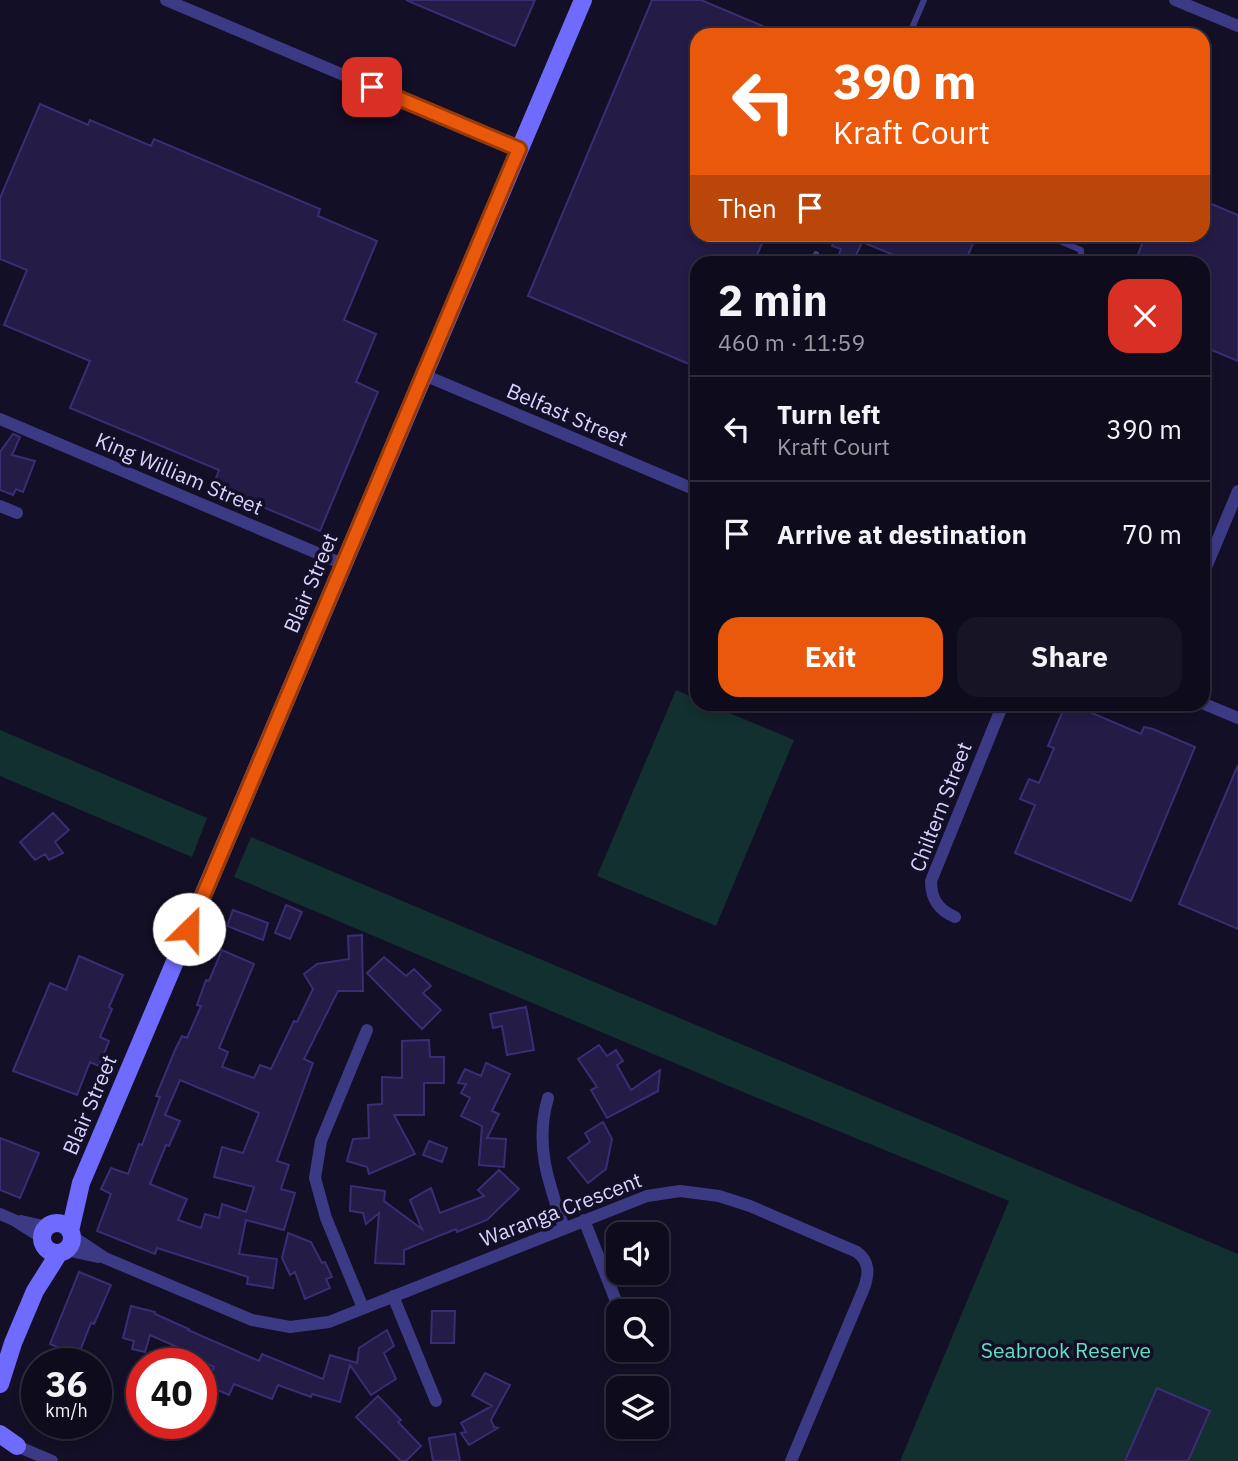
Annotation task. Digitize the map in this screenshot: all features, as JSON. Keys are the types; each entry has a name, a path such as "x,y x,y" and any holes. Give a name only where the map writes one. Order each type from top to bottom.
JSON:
{"street":[{"path":"166,0 519,149"},
{"name":"Blair Street","path":"0,1384 13,1343 57,1238 583,0"},
{"path":"1175,0 1238,26"},
{"name":"Belfast Street","path":"424,375 690,487"},
{"name":"King William Street","path":"0,419 344,564"},
{"path":"1210,558 1238,491"},
{"path":"0,506 17,513"},
{"path":"1210,706 1238,718"},
{"name":"Chiltern Street","path":"955,917 940,908 934,900 930,881 1000,711"},
{"path":"363,1308 324,1210 315,1178 321,1141 367,1030"},
{"path":"548,1098 541,1129 542,1154 548,1182 564,1228"},
{"name":"Waranga Crescent","path":"0,1214 232,1312 278,1327 316,1325 647,1196 680,1191 701,1192 750,1206 850,1248 862,1256 868,1269 867,1279 791,1461"},
{"path":"584,1220 615,1299"},
{"path":"393,1297 436,1401"},
{"name":"Blair Street","path":"0,1365 13,1343"},
{"path":"0,1433 8,1445 52,1461"}],"lane":[{"path":"912,28 924,0"},
{"path":"1062,242 1081,250 1081,256"}],"green space":[{"path":"676,690 690,696 690,711 725,711 794,740 716,926 597,876"},
{"path":"0,730 207,818 192,857 0,776"},
{"name":"Seabrook Reserve","path":"251,837 1238,1254 1238,1461 900,1461 1009,1201 234,877"}],"building":[{"path":"406,0 535,0 515,46"},
{"path":"652,0 701,0 767,28 690,28 690,242 763,242 757,256 690,256 690,364 528,296"},
{"path":"40,104 88,125 90,120 151,146 154,139 320,209 318,216 377,241 344,320 376,334 356,382 378,392 320,531 213,486 219,470 70,408 90,361 4,325 27,270 0,259 0,198"},
{"path":"1210,203 1238,215 1238,361 1210,349 1210,256 1137,256 1143,242 1210,242"},
{"path":"834,242 862,242 856,256 838,256 841,249 832,246"},
{"path":"862,242 974,242 968,256 896,256"},
{"path":"13,434 20,437 12,455 35,461 23,492 16,489 13,495 0,490 0,452"},
{"path":"1057,711 1087,711 1141,734 1144,727 1153,729 1195,747 1131,901 1015,853 1035,805 1020,799 1029,779 1039,783 1054,748 1048,746 1062,713"},
{"path":"1238,765 1238,929 1179,904"},
{"path":"53,813 69,830 55,842 63,853 49,860 45,854 35,860 20,842"},
{"path":"286,905 302,912 290,939 275,933"},
{"path":"233,910 268,923 263,940 227,926"},
{"path":"362,935 363,991 338,991 304,1059 313,1063 277,1161 289,1165 281,1189 295,1193 284,1230 246,1220 239,1254 277,1259 273,1288 247,1284 248,1277 157,1248 155,1254 97,1231 111,1194 101,1189 111,1168 128,1174 139,1144 142,1145 160,1097 156,1096 175,1050 182,1036 187,1038 201,1006 197,1005 206,980 209,981 222,950 254,964 219,1048 228,1052 222,1067 254,1078 260,1065 271,1069 313,989 304,974 317,964 349,959 348,936","holes":["180,1080 259,1113 243,1153 222,1147 214,1177 254,1187 246,1212 222,1204 219,1218 205,1214 201,1228 178,1220 187,1199 150,1184 166,1145 169,1146 180,1121 165,1115"]},
{"path":"79,956 123,975 100,1037 109,1041 99,1066 90,1062 77,1095 13,1071 50,983 66,990"},
{"path":"384,957 406,976 414,969 431,986 423,993 441,1010 422,1029 367,973"},
{"path":"526,1007 534,1050 507,1055 502,1026 493,1028 490,1014"},
{"path":"429,1040 430,1057 444,1057 444,1083 424,1083 424,1115 394,1115 415,1154 369,1174 367,1167 347,1161 353,1139 369,1138 368,1105 382,1104 382,1077 402,1078 402,1041"},
{"path":"599,1045 607,1056 616,1050 623,1061 617,1065 631,1090 660,1070 658,1091 607,1118 591,1090 597,1087 578,1059"},
{"path":"486,1063 510,1074 492,1111 499,1114 487,1138 506,1139 504,1167 479,1165 482,1126 461,1116 470,1098 461,1093 466,1084 458,1083 465,1069 481,1076"},
{"path":"603,1122 612,1139 606,1169 588,1183 568,1158 590,1142 585,1133"},
{"path":"0,1138 39,1153 20,1198 0,1190"},
{"path":"429,1141 447,1148 442,1162 423,1155"},
{"path":"499,1170 519,1189 487,1220 404,1250 404,1264 375,1263 379,1213 366,1224 363,1213 350,1211 351,1186 385,1191 384,1201 422,1229 410,1200 431,1188 440,1213 484,1196 478,1190"},
{"path":"288,1233 311,1242 332,1277 326,1279 330,1288 305,1299 295,1272 290,1275 282,1258"},
{"path":"79,1272 111,1285 81,1348 59,1348 50,1344"},
{"path":"131,1306 155,1312 188,1330 259,1361 262,1354 323,1379 330,1355 357,1363 359,1348 387,1330 394,1346 384,1353 396,1379 371,1395 350,1365 340,1402 312,1394 311,1397 278,1385 272,1399 234,1384 229,1395 217,1390 217,1348 179,1348 150,1335 146,1348 132,1348 134,1341 123,1338"},
{"path":"432,1311 455,1311 454,1343 431,1343"},
{"path":"485,1373 510,1385 491,1420 494,1427 498,1428 469,1445 461,1433 466,1432 461,1423 492,1406 472,1395"},
{"path":"1157,1388 1210,1411 1188,1461 1125,1461"},
{"path":"378,1396 421,1446 406,1461 401,1461 356,1417"},
{"path":"455,1434 460,1461 433,1461 429,1438"}],"route":[{"path":"189,929 519,149 372,87"}]}
